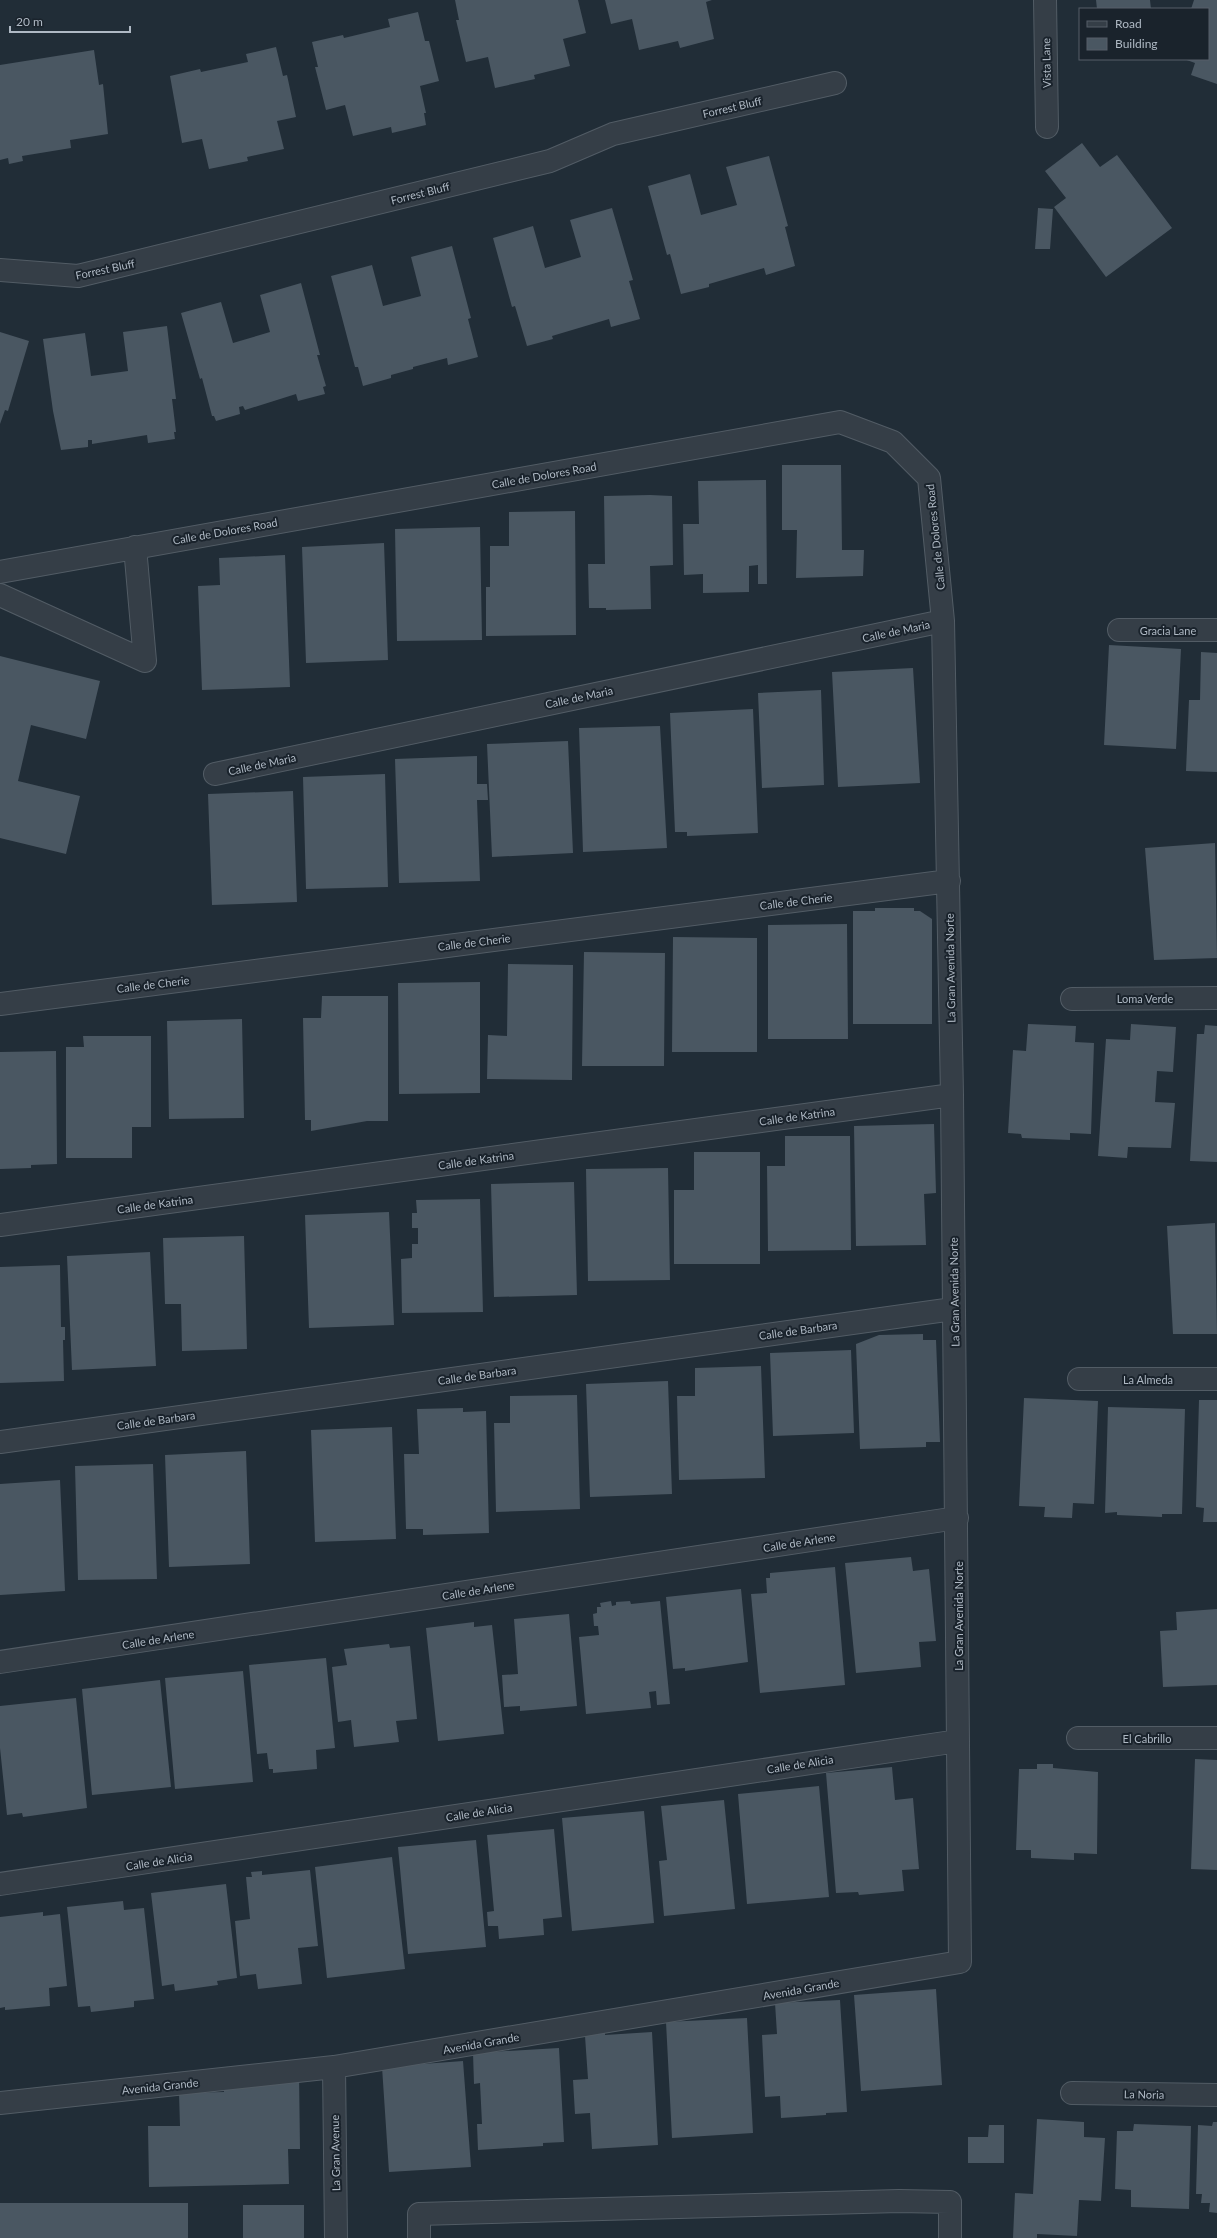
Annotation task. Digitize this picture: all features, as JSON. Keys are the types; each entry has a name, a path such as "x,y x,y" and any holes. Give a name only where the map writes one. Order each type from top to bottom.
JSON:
{"street":[{"name":"Vista Lane","path":"1045,0 1047,127"},
{"name":"Forrest Bluff","path":"0,270 78,276 550,161 613,134 835,83"},
{"name":"Calle de Dolores Road","path":"0,572 840,422 893,442 929,478 943,621"},
{"path":"0,595 145,661 136,547"},
{"name":"Calle de Maria","path":"215,774 943,621"},
{"name":"La Gran Avenida Norte","path":"943,621 952,1095 960,1962"},
{"name":"Gracia Lane","path":"1119,630 1217,630"},
{"name":"Calle de Cherie","path":"0,1004 948,881"},
{"name":"Loma Verde","path":"1072,999 1217,998"},
{"name":"Calle de Katrina","path":"0,1225 952,1095"},
{"name":"Calle de Barbara","path":"0,1442 953,1308"},
{"name":"La Almeda","path":"1079,1379 1217,1379"},
{"name":"Calle de Arlene","path":"0,1662 957,1518"},
{"name":"El Cabrillo","path":"1078,1738 1217,1738"},
{"name":"Calle de Alicia","path":"0,1884 958,1740"},
{"name":"Avenida Grande","path":"0,2103 334,2068 960,1962"},
{"name":"La Gran Avenue","path":"334,2068 336,2238"},
{"name":"La Noria","path":"1072,2093 1217,2095"},
{"path":"419,2238 419,2214 899,2201 950,2202 950,2238"}],"building":[{"path":"455,0 578,0 586,33 563,39 570,66 534,75 535,79 495,88 488,57 466,62 456,20 459,20"},
{"path":"605,0 712,0 706,2 714,39 680,48 678,41 639,50 632,19 611,24"},
{"path":"1096,0 1150,0 1151,8 1097,8"},
{"path":"1194,0 1217,0 1217,84 1191,75 1195,63 1187,60 1209,60 1209,8 1191,8"},
{"path":"418,12 425,41 429,41 439,81 420,86 426,113 424,113 426,125 392,133 391,127 353,136 345,105 326,110 315,67 318,67 312,42 343,35 344,38 390,27 388,19"},
{"path":"276,47 283,76 287,75 296,117 277,121 284,149 247,157 248,161 209,169 202,139 182,143 170,76 200,69 201,72 248,62 246,54"},
{"path":"94,50 99,85 103,84 108,134 70,140 71,148 22,156 23,161 9,164 8,158 0,160 0,65"},
{"path":"1082,143 1100,167 1117,155 1172,228 1106,277 1054,207 1066,198 1045,171"},
{"path":"769,156 788,226 785,227 795,266 766,275 764,268 709,284 709,287 681,294 670,254 667,255 648,186 690,174 701,215 737,205 726,167"},
{"path":"612,208 633,280 629,281 640,319 611,327 609,319 552,336 553,339 527,346 515,306 512,307 493,238 533,226 545,268 581,257 570,220"},
{"path":"1038,208 1053,209 1050,249 1035,249"},
{"path":"452,246 471,318 468,319 478,357 448,365 447,358 413,367 413,369 391,375 391,378 363,386 358,367 355,367 331,276 372,265 383,306 421,296 411,257"},
{"path":"301,283 320,355 317,355 326,386 323,387 325,394 298,401 296,394 245,410 243,406 239,407 240,414 216,421 214,416 212,416 202,378 200,379 181,313 221,302 233,343 270,332 260,295"},
{"path":"167,326 176,399 172,399 176,432 174,432 175,439 148,443 147,435 92,444 92,440 88,440 88,447 61,450 53,411 43,339 85,333 91,376 128,371 123,332"},
{"path":"0,332 29,341 8,411 5,410 0,424"},
{"path":"782,465 841,465 842,550 864,550 863,576 796,578 797,530 782,530"},
{"path":"766,480 767,584 758,584 758,565 749,566 749,592 703,593 703,574 684,575 683,524 699,524 698,481"},
{"path":"604,496 672,496 673,565 650,566 651,609 606,610 606,608 589,608 588,564 605,564"},
{"path":"575,511 576,635 486,636 486,587 490,587 490,546 509,546 509,512"},
{"path":"480,527 482,640 397,641 395,529"},
{"path":"384,543 388,660 306,663 302,547"},
{"path":"285,555 290,687 202,690 198,586 220,585 219,558"},
{"path":"1109,645 1181,649 1176,749 1104,745"},
{"path":"1201,652 1217,653 1217,772 1186,771 1189,700 1200,700"},
{"path":"0,656 100,681 86,739 31,725 18,781 80,796 66,854 0,838"},
{"path":"913,668 920,783 838,787 832,672"},
{"path":"821,690 824,785 762,788 758,693"},
{"path":"753,709 758,833 687,836 687,832 675,832 670,713"},
{"path":"660,726 667,848 583,852 579,728"},
{"path":"568,741 573,853 492,857 487,744"},
{"path":"477,756 477,784 487,784 488,800 477,800 480,881 399,883 395,759"},
{"path":"385,774 388,887 306,889 303,777"},
{"path":"293,791 297,902 212,905 208,794"},
{"path":"1215,843 1217,958 1154,960 1145,848"},
{"path":"875,908 914,908 914,911 920,911 932,919 932,1024 853,1024 853,911 875,911"},
{"path":"847,924 848,1039 768,1039 768,925"},
{"path":"673,937 757,938 757,1052 672,1052"},
{"path":"584,952 665,953 664,1066 582,1066"},
{"path":"508,964 573,965 572,1080 487,1079 488,1035 507,1036"},
{"path":"480,982 480,1093 399,1094 398,983"},
{"path":"322,996 388,996 388,1121 367,1121 311,1131 311,1120 305,1120 303,1018 321,1018"},
{"path":"242,1019 244,1118 169,1119 167,1021"},
{"path":"1028,1024 1076,1026 1075,1042 1094,1043 1091,1134 1070,1133 1070,1140 1022,1138 1021,1134 1008,1133 1013,1050 1026,1051"},
{"path":"1131,1024 1176,1027 1173,1072 1157,1071 1155,1102 1175,1103 1171,1148 1128,1147 1127,1158 1098,1156 1106,1039 1130,1040"},
{"path":"1205,1025 1217,1026 1217,1162 1190,1161 1197,1034 1204,1034"},
{"path":"83,1036 151,1036 151,1127 132,1127 132,1158 66,1158 66,1047 84,1047"},
{"path":"56,1051 57,1164 31,1165 31,1168 0,1169 0,1052"},
{"path":"934,1124 936,1193 924,1194 926,1245 856,1246 854,1126"},
{"path":"785,1136 850,1136 851,1250 768,1251 767,1166 785,1166"},
{"path":"694,1152 760,1152 760,1264 674,1264 674,1190 694,1190"},
{"path":"668,1168 670,1280 588,1281 586,1169"},
{"path":"574,1182 577,1295 494,1297 491,1184"},
{"path":"480,1199 483,1312 402,1313 401,1259 412,1258 412,1244 418,1244 418,1228 412,1228 412,1213 417,1213 416,1200"},
{"path":"389,1212 394,1325 309,1328 305,1215"},
{"path":"1215,1223 1217,1334 1173,1334 1167,1226"},
{"path":"244,1236 247,1349 182,1351 181,1304 165,1304 163,1238"},
{"path":"150,1252 156,1366 72,1370 67,1256"},
{"path":"60,1265 61,1327 65,1327 65,1340 63,1340 64,1381 0,1383 0,1267"},
{"path":"923,1334 923,1340 936,1340 940,1442 926,1442 926,1447 860,1449 856,1344 879,1335"},
{"path":"851,1350 854,1433 773,1436 770,1353"},
{"path":"761,1366 765,1478 679,1480 677,1396 695,1396 695,1368"},
{"path":"668,1381 672,1494 590,1497 586,1384"},
{"path":"577,1395 580,1509 496,1512 494,1423 510,1423 510,1396"},
{"path":"1024,1398 1098,1401 1094,1504 1073,1503 1072,1518 1044,1517 1045,1507 1019,1506"},
{"path":"1199,1400 1217,1400 1217,1522 1203,1522 1204,1508 1196,1507"},
{"path":"1108,1407 1185,1409 1182,1514 1162,1514 1162,1517 1117,1515 1117,1512 1105,1513"},
{"path":"463,1408 463,1412 486,1411 489,1533 423,1535 423,1529 406,1529 404,1454 419,1454 417,1409"},
{"path":"392,1427 396,1539 315,1542 311,1430"},
{"path":"246,1451 250,1564 169,1567 165,1455"},
{"path":"153,1464 157,1579 78,1580 75,1466"},
{"path":"60,1480 65,1591 0,1595 0,1484"},
{"path":"911,1557 913,1571 929,1569 936,1641 919,1642 921,1667 856,1673 845,1563"},
{"path":"835,1567 845,1685 760,1693 751,1594 767,1593 766,1578 770,1578 770,1573"},
{"path":"741,1589 748,1662 685,1671 685,1668 673,1669 666,1597"},
{"path":"611,1601 612,1606 616,1605 616,1602 630,1601 631,1604 660,1601 670,1704 657,1705 656,1691 649,1692 651,1708 586,1714 579,1637 599,1635 598,1626 594,1626 593,1614 597,1613 597,1607 601,1607 600,1603"},
{"path":"1217,1609 1217,1685 1163,1687 1160,1631 1177,1630 1176,1612"},
{"path":"569,1614 577,1706 520,1711 520,1706 504,1707 502,1675 518,1674 514,1619"},
{"path":"474,1622 474,1627 492,1625 504,1734 438,1741 426,1628"},
{"path":"389,1644 390,1648 410,1646 417,1719 396,1721 399,1742 354,1747 351,1720 338,1722 332,1667 347,1665 344,1649"},
{"path":"326,1658 335,1748 316,1750 317,1769 273,1773 273,1769 269,1769 267,1753 257,1754 249,1665"},
{"path":"243,1671 253,1782 175,1789 165,1678"},
{"path":"160,1680 171,1787 92,1795 82,1689"},
{"path":"76,1698 87,1808 23,1817 22,1813 7,1815 0,1748 0,1706"},
{"path":"1195,1759 1217,1760 1217,1870 1191,1869"},
{"path":"1037,1764 1053,1764 1053,1768 1098,1772 1097,1854 1074,1853 1074,1860 1031,1858 1031,1850 1016,1850 1019,1769 1037,1769"},
{"path":"892,1767 895,1800 913,1798 919,1869 902,1870 904,1891 859,1895 858,1892 836,1893 826,1773"},
{"path":"819,1786 829,1897 747,1904 738,1794"},
{"path":"724,1800 735,1909 664,1916 659,1861 667,1860 661,1806"},
{"path":"644,1811 654,1923 572,1931 562,1818"},
{"path":"554,1829 562,1917 543,1919 544,1935 499,1939 498,1926 488,1926 487,1912 494,1911 487,1835"},
{"path":"476,1840 486,1947 408,1954 398,1847"},
{"path":"392,1857 405,1969 327,1978 315,1867"},
{"path":"310,1870 318,1946 298,1948 302,1984 258,1989 256,1974 240,1976 235,1921 250,1919 246,1877 252,1877 251,1872 262,1871 262,1875"},
{"path":"226,1884 237,1978 217,1981 218,1985 175,1991 174,1984 162,1986 151,1893"},
{"path":"123,1901 124,1910 144,1908 154,1999 134,2001 134,2007 91,2012 90,2006 78,2007 67,1907"},
{"path":"43,1912 43,1916 60,1914 67,1986 49,1988 50,2006 5,2010 5,2007 0,2008 0,1917"},
{"path":"936,1989 942,2085 861,2091 854,1995"},
{"path":"840,2000 847,2112 781,2118 780,2096 765,2097 762,2035 777,2034 775,2003"},
{"path":"747,2018 753,2133 672,2138 666,2022"},
{"path":"605,2031 605,2035 652,2032 658,2145 592,2149 590,2113 575,2114 573,2080 588,2079 585,2036 591,2036 591,2032"},
{"path":"559,2048 564,2142 543,2143 543,2146 478,2150 477,2124 482,2124 480,2083 474,2084 473,2053"},
{"path":"463,2061 471,2167 389,2172 382,2067"},
{"path":"299,2073 300,2149 288,2149 289,2184 149,2187 148,2126 180,2126 179,2093 224,2092 224,2075"},
{"path":"1037,2119 1084,2122 1084,2137 1105,2138 1101,2201 1079,2200 1077,2236 1037,2234 1037,2238 1013,2238 1015,2193 1033,2194"},
{"path":"1213,2122 1217,2122 1217,2213 1209,2212 1210,2203 1201,2203 1202,2194 1196,2194 1198,2125 1212,2126"},
{"path":"1134,2124 1191,2126 1189,2209 1131,2207 1131,2190 1115,2189 1117,2131 1133,2131"},
{"path":"989,2125 1004,2125 1004,2163 968,2163 968,2137 988,2137"},
{"path":"0,2203 188,2203 188,2238 0,2238"},
{"path":"243,2205 304,2205 304,2238 243,2238"}]}
